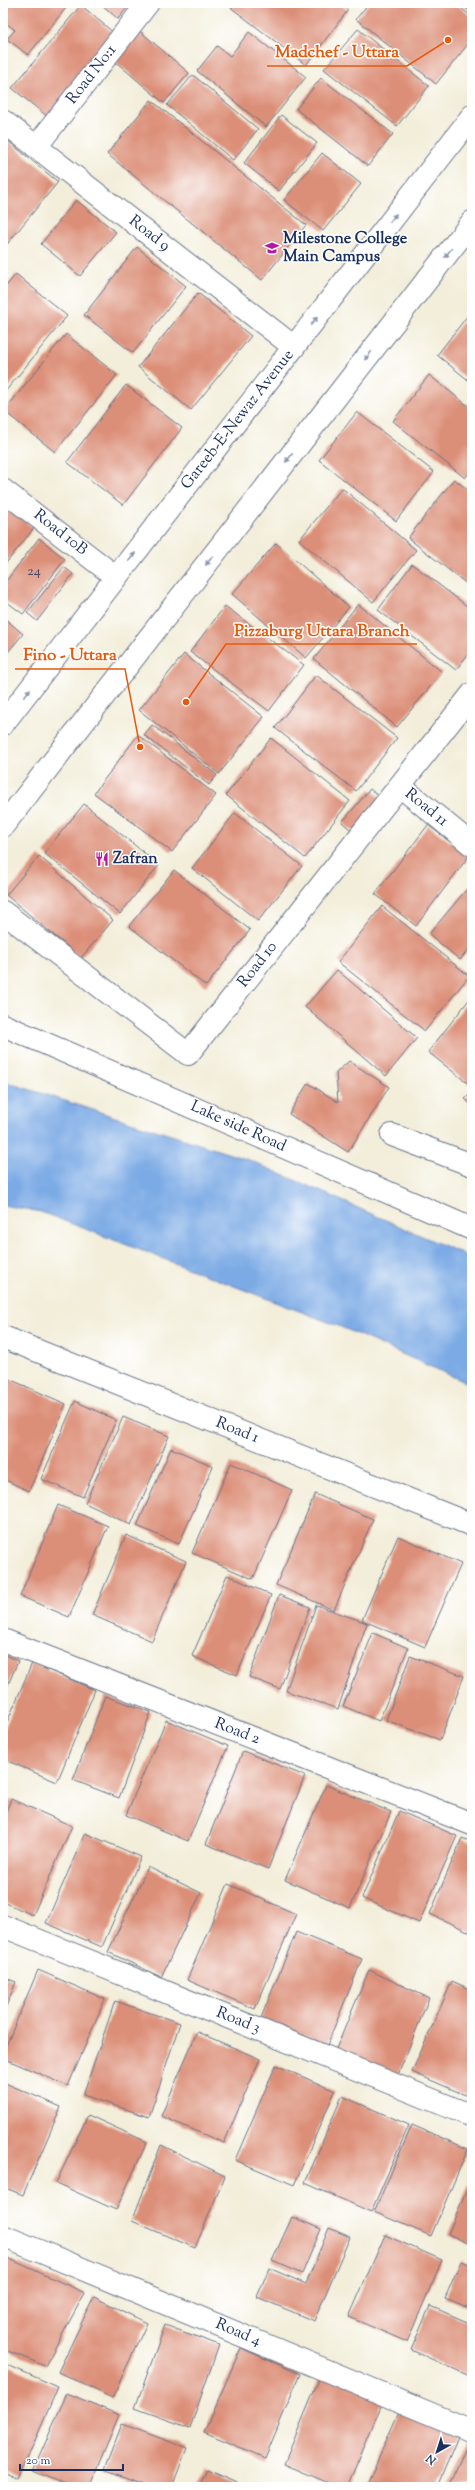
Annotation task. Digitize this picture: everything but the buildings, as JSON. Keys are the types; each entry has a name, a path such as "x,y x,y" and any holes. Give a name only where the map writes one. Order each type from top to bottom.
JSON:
{"street":[{"name":"Road No:1","path":"36,147 148,3"},
{"name":"Gareeb-E-Newaz Avenue","path":"3,724 472,116"},
{"name":"Road 9","path":"3,121 294,347"},
{"path":"3,826 472,222"},
{"name":"Road 10B","path":"3,490 116,577"},
{"name":"Road 10","path":"3,912 188,1054 472,694"},
{"name":"Road 11","path":"400,786 472,845"},
{"name":"Lake side Road","path":"3,1025 472,1229"},
{"path":"392,1135 472,1165"},
{"name":"Road 1","path":"3,1337 472,1526"},
{"name":"Road 2","path":"3,1640 472,1824"},
{"name":"Road 3","path":"3,1926 472,2116"},
{"name":"Road 4","path":"3,2236 472,2431"}],"water":[{"path":"3,1081 249,1160 472,1258 472,1385 341,1327 41,1212 3,1205"}],"place":[{"name":"Madchef - Uttara","path":"448,40"},
{"name":"Milestone College Main Campus","path":"272,248"},
{"name":"Pizzaburg Uttara Branch","path":"186,702"},
{"name":"Fino - Uttara","path":"140,747"},
{"name":"Zafran","path":"102,859"}]}
